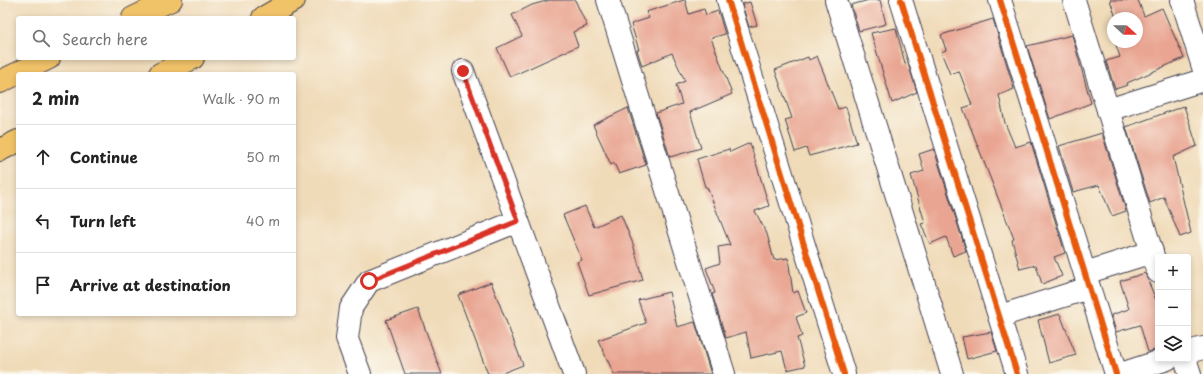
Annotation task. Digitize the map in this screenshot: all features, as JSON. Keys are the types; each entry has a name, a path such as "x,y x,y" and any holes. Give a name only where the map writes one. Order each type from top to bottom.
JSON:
{"main road":[{"path":"137,16 171,0"},
{"path":"266,16 294,0"},
{"path":"20,72 45,60"},
{"path":"164,72 189,60"},
{"path":"0,82 16,74"},
{"path":"0,150 16,142"}],"street":[{"path":"608,0 724,374"},
{"path":"728,0 844,374"},
{"path":"836,0 952,374"},
{"path":"901,0 1018,374"},
{"path":"1000,0 1116,374"},
{"path":"1000,316 1087,281 1155,262 1074,0"},
{"path":"1182,0 1203,67"},
{"path":"463,71 574,374"},
{"path":"1108,110 1203,80"},
{"path":"360,374 347,339 351,308 369,281 518,221"},
{"path":"1191,351 1203,348"},
{"path":"1121,374 1158,362"},
{"path":"1186,362 1190,374"}],"building":[{"path":"550,0 575,0 587,26 573,32 578,46 510,77 497,48 522,36 512,15 532,5"},
{"path":"685,0 689,14 704,9 706,15 718,11 725,34 711,38 732,94 690,112 701,148 670,157 656,113 682,104 676,85 685,81 672,53 642,66 631,24 649,18 646,12"},
{"path":"869,0 880,0 886,24 859,31 851,5"},
{"path":"1110,0 1138,0 1142,12 1114,12"},
{"path":"750,2 757,25 749,27 742,4"},
{"path":"1162,8 1184,58 1127,83 1128,85 1115,89 1106,61 1120,57 1117,48 1143,48 1143,13 1144,16"},
{"path":"993,19 1014,89 999,95 1005,123 1015,147 1031,142 1065,253 1054,257 1062,276 1042,284 1036,265 1020,269 1012,240 1014,239 963,108 972,105 959,71 950,74 941,52 946,50 941,35"},
{"path":"896,28 905,64 908,63 917,92 892,103 871,33"},
{"path":"1072,35 1091,103 1050,119 1027,46"},
{"path":"817,56 838,109 846,107 857,143 809,156 806,148 795,152 785,120 792,118 775,70 808,57 809,60"},
{"path":"1184,106 1197,146 1173,157 1191,233 1180,237 1164,197 1150,203 1126,127"},
{"path":"628,108 646,165 619,174 614,163 611,165 593,125"},
{"path":"1102,133 1126,211 1112,216 1099,185 1073,192 1059,146"},
{"path":"750,143 769,206 755,211 767,234 774,260 788,258 793,293 798,291 806,313 796,317 802,336 797,338 805,366 787,370 782,351 751,358 746,332 726,338 712,294 715,293 706,268 720,263 718,247 730,245 707,187 705,187 697,159 729,149 730,152"},
{"path":"934,149 966,251 953,256 946,237 930,244 921,224 925,223 911,175 924,171 919,154"},
{"path":"585,206 594,227 621,215 633,244 643,280 589,295 577,262 582,260 563,215"},
{"path":"1145,273 1155,298 1155,350 1148,352 1140,325 1116,332 1111,315 1129,309 1120,281"},
{"path":"491,282 523,365 500,374 488,374 458,295"},
{"path":"669,292 677,327 695,322 711,374 614,374 598,340 646,323 638,300"},
{"path":"418,309 442,374 405,374 386,320"},
{"path":"1060,314 1076,355 1049,363 1038,320"},
{"path":"991,332 997,351 967,359 962,337"}],"cycle path":[{"path":"728,0 844,374"},
{"path":"901,0 1017,374"},
{"path":"1000,0 1116,374"}],"route":[{"path":"369,281 518,221 463,71"}]}
